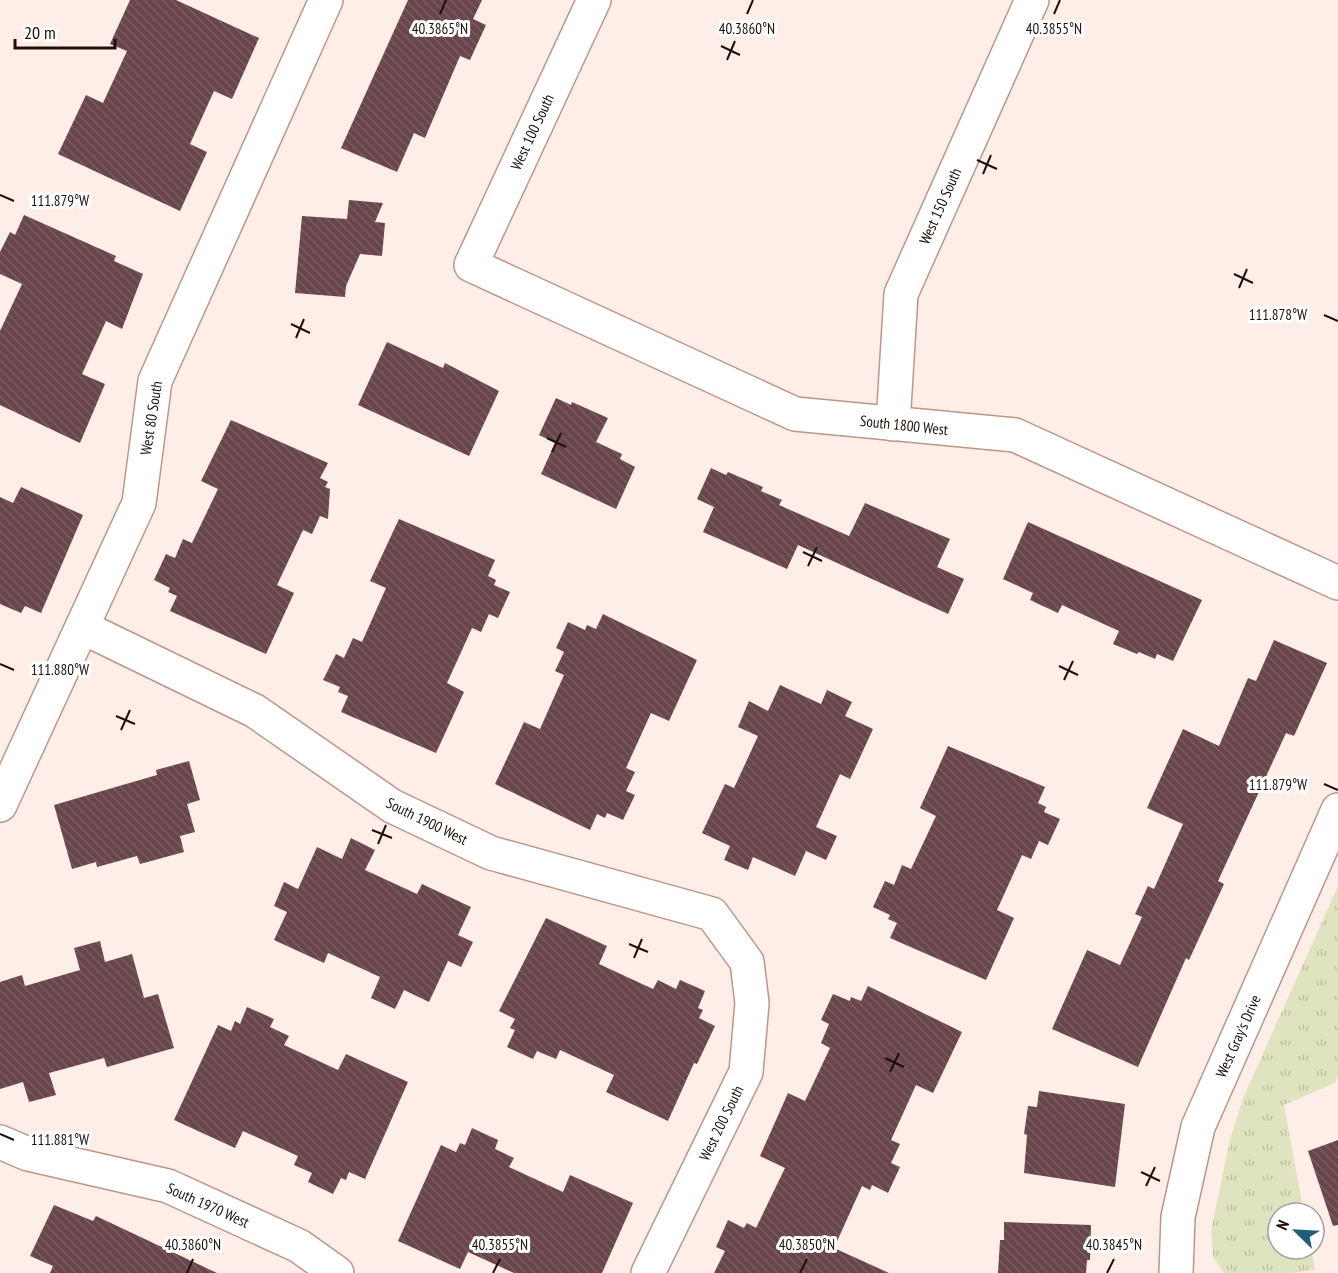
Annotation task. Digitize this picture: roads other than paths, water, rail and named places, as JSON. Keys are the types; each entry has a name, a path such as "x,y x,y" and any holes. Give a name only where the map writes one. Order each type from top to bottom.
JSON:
{"street":[{"name":"West 80 South","path":"0,805 139,503 155,381 326,0"},
{"name":"West 100 South","path":"471,265 594,0"},
{"name":"West 150 South","path":"893,423 901,294 1032,0"},
{"name":"South 1800 West","path":"471,265 795,414 1015,435 1338,583"},
{"name":"South 1900 West","path":"82,627 255,711 392,806 491,853 712,914 747,962"},
{"name":"West Gray's Drive","path":"1176,1273 1178,1217 1198,1127 1338,810"},
{"name":"West 200 South","path":"648,1273 746,1072 752,1003 747,962"},
{"name":"South 1970 West","path":"0,1142 28,1154 168,1186 299,1246 337,1273"}]}
